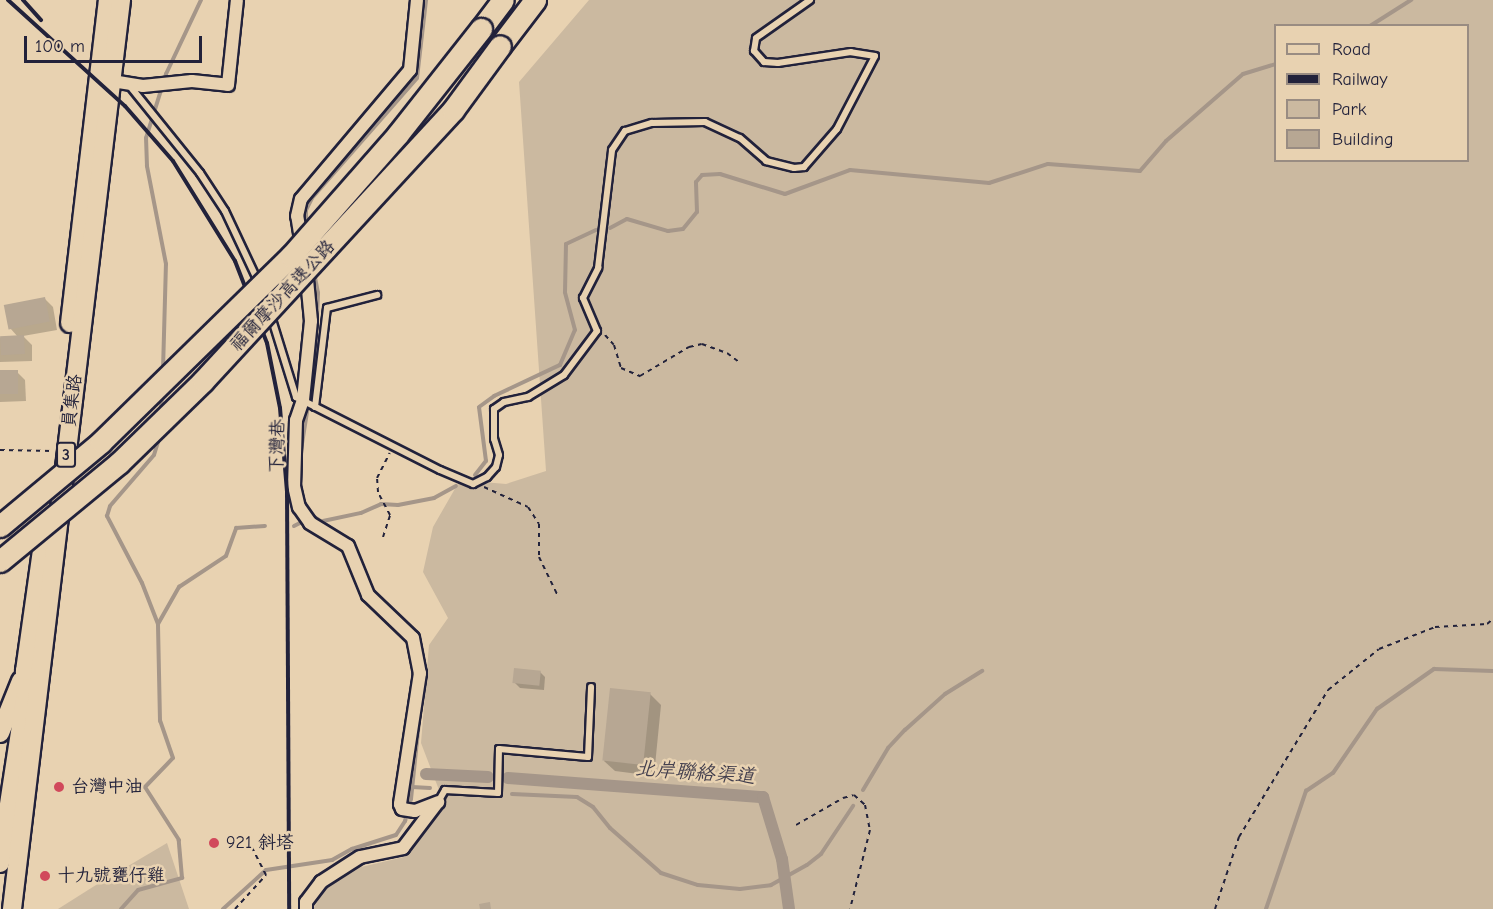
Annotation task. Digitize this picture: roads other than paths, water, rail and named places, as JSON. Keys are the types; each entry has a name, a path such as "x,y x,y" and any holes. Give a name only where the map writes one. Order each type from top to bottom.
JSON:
{"highway":[{"name":"福爾摩沙高速公路","path":"0,526 117,427 291,256 398,134 503,0"},
{"name":"福爾摩沙高速公路","path":"0,561 119,463 203,381 453,110 535,0"}],"main road":[{"name":"員集路","path":"0,862 26,693 25,671 56,451 108,0"},
{"name":"員集路","path":"12,909 120,82 121,0"},
{"path":"0,733 25,671"}],"street":[{"path":"120,82 157,85 181,82 228,85 237,0"},
{"name":"下灣巷","path":"417,0 410,70 306,193 298,207 298,226 311,295 303,400 296,420 294,486 307,520 348,546 368,595 408,630 418,649 420,673 400,804 409,810 438,802"},
{"path":"306,909 306,902 321,882 360,858 403,848 438,802"}],"lane":[{"path":"120,82 148,105 162,122 225,211 264,295 292,391 315,407 393,448 473,484 496,467 499,455 494,439 494,409 504,402 528,397 564,375 597,331 583,298 598,268 612,150 624,131 652,123 705,122 740,138 766,161 794,168 804,167 837,129 875,56 851,52 778,63 764,62 754,51 756,38 810,0"},
{"path":"315,407 327,308 377,295"},
{"path":"438,802 445,790 498,793 500,749 588,757 591,687"}],"waterway":[{"path":"163,370 166,264 147,166 146,138 166,74 201,0"},
{"path":"306,227 306,210 312,198 417,78 426,0"},
{"path":"1373,24 1411,0"},
{"path":"610,228 627,219 668,231 683,229 697,212 696,182 702,175 720,174 785,194 850,170 989,183 1048,164 1140,171 1166,141 1243,74 1274,65"},
{"path":"475,475 486,461 479,407 494,396 560,365 575,330 565,292 566,244 596,230"},
{"path":"301,450 315,362 318,293 314,273"},
{"path":"161,409 162,393"},
{"path":"121,909 138,890 182,878 179,840 145,787 173,758 160,721 158,624 142,583 107,516 110,506 154,455 160,435"},
{"path":"323,521 361,513 381,504 398,505 434,498 456,486"},
{"path":"310,514 351,542"},
{"path":"294,526 304,521"},
{"path":"158,624 179,587 226,556 236,528 265,526"},
{"path":"395,613 418,636 424,669"},
{"path":"1266,909 1306,791 1333,773 1377,709 1434,669 1493,671"},
{"path":"863,790 888,748 905,730 945,694 982,671"},
{"path":"223,909 266,870 332,860 352,849 396,835 405,821 411,799 420,712"},
{"name":"北岸聯絡渠道","path":"426,774 488,777"},
{"name":"北岸聯絡渠道","path":"508,778 763,797 782,859 789,909"},
{"path":"412,787 430,788"},
{"path":"512,794 577,797 593,807 610,828 661,873 698,885 740,889 771,885 807,865 821,854 853,806"}],"railway":[{"path":"8,0 125,106 173,161 235,261 267,343 280,408 287,491 289,909"},
{"path":"23,0 41,20"}],"place":[{"name":"台灣中油","path":"59,787"},
{"name":"921 斜塔","path":"214,843"},
{"name":"十九號甕仔雞","path":"45,876"}]}
